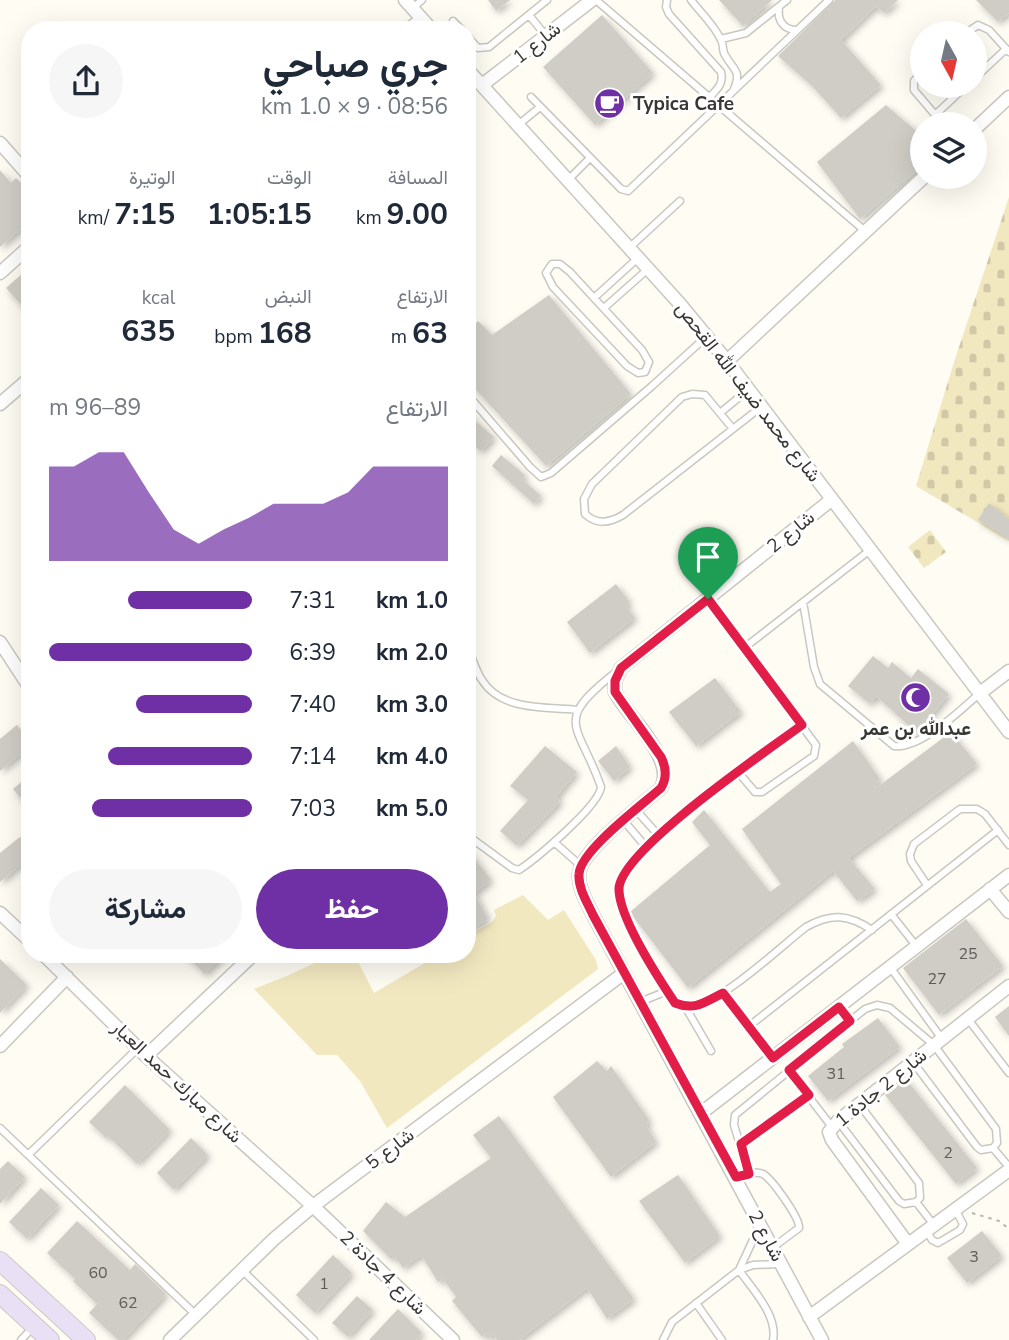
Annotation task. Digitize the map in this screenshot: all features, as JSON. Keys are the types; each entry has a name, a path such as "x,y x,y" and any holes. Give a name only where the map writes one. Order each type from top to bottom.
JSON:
{"street":[{"name":"شارع 1","path":"482,85 594,0"},
{"path":"413,3 422,19 419,21"},
{"name":"شارع محمد ضيف الله القحص","path":"476,79 634,253 727,361 1009,732"},
{"path":"987,118 1009,97"},
{"path":"0,143 21,167"},
{"path":"727,361 911,189"},
{"path":"0,273 21,254"},
{"path":"0,404 21,385"},
{"name":"شارع 2","path":"621,668 831,500"},
{"path":"0,642 21,674"},
{"path":"580,865 590,850 661,788 665,779 665,767 661,757 615,692 615,681 621,668"},
{"path":"980,693 1009,671"},
{"name":"شارع 2","path":"580,865 580,886 624,973 822,1340"},
{"path":"700,1114 1009,875"},
{"path":"990,889 1009,912"},
{"path":"0,913 21,930"},
{"name":"شارع مبارك حمد العيار","path":"52,963 142,1052 313,1206"},
{"path":"142,1052 244,963"},
{"name":"شارع 5","path":"170,1340 274,1238 313,1206 624,973"},
{"path":"1,1043 67,977"},
{"name":"شارع 2 جادة 1","path":"908,1244 832,1140 829,1132 859,1104 1009,986"},
{"path":"809,1317 1009,1169"},
{"name":"شارع 4 جادة 2","path":"313,1206 453,1340"},
{"path":"0,1261 86,1340"},
{"path":"0,1294 50,1340"}],"lane":[{"path":"476,46 485,48 547,0"},
{"path":"594,0 865,231"},
{"path":"667,0 669,15 718,67 723,79 709,97"},
{"path":"691,0 721,39 723,53 734,65 737,73 734,91"},
{"path":"721,39 746,33 787,0"},
{"path":"531,97 621,189 628,191 830,0"},
{"path":"779,7 782,24 791,30 797,30"},
{"path":"529,15 547,36"},
{"path":"987,28 1008,51 987,68"},
{"path":"706,57 712,59 723,53"},
{"path":"921,98 932,112"},
{"path":"938,112 953,98"},
{"path":"518,125 540,107"},
{"path":"568,180 590,158"},
{"path":"594,298 680,201"},
{"path":"552,264 561,264 604,308 646,355 649,362 645,372 638,373 627,366 553,287 547,277 547,269 552,264"},
{"path":"604,308 648,269"},
{"path":"476,404 538,476 545,476 706,337"},
{"path":"720,413 748,390"},
{"path":"733,429 705,395 692,394 682,397 592,484 584,499 585,514 595,522 616,519 733,429 761,407"},
{"path":"744,648 870,550"},
{"path":"708,599 816,745 814,756 758,793 751,789 738,772"},
{"path":"803,602 814,667 820,684 894,746 913,744 958,713 980,693"},
{"path":"476,667 482,681 498,697 523,705 578,710"},
{"path":"476,841 517,870 554,842 597,799 601,790 600,783 575,728 578,710 594,689 621,668"},
{"path":"711,1051 686,1008 675,1003 667,991 630,925 619,888 629,865 646,847 738,772 802,725"},
{"path":"927,885 911,861 914,844 960,809 977,809 985,814 1009,845"},
{"path":"636,810 659,836"},
{"path":"624,821 646,847"},
{"path":"748,1027 998,830"},
{"path":"554,842 580,865"},
{"path":"891,915 917,947"},
{"path":"686,1008 723,993 806,927 821,919 847,918 859,921 872,930"},
{"path":"890,967 996,1129 997,1143 993,1147 982,1150 976,1147 913,1062"},
{"path":"640,1002 667,991"},
{"path":"723,993 773,1058"},
{"path":"749,1174 734,1125 735,1115 871,1006 883,1005 938,1042"},
{"path":"839,1007 850,1021"},
{"path":"968,1019 1009,1073"},
{"path":"29,1154 142,1052"},
{"path":"789,1070 899,1201 904,1204 916,1202 920,1198 919,1183 859,1104"},
{"path":"741,1144 809,1095"},
{"path":"0,1128 195,1315"},
{"path":"993,1147 1009,1169"},
{"path":"736,1177 760,1172 765,1175 800,1223 796,1233 772,1248"},
{"path":"916,1202 930,1227 932,1240 938,1243 960,1230 963,1224 957,1208"},
{"path":"739,1269 760,1224"},
{"path":"663,1340 672,1322 739,1269 767,1263 781,1264"},
{"path":"739,1269 771,1318 773,1340"},
{"path":"242,1270 314,1340"},
{"path":"696,1303 722,1340"},
{"path":"21,1340 34,1325"}],"path":[{"path":"957,1208 999,1221 1009,1229"}],"green space":[{"path":"1009,197 1009,541 916,486"},
{"path":"930,530 946,552 924,568 908,547"},
{"path":"523,895 548,920 564,910 596,960 598,969 387,1128 360,1081 337,1055 317,1055 254,989 314,963 359,963 374,993 425,963 476,963 476,932 492,922 496,916 494,910"}],"building":[{"path":"488,0 510,0 496,11"},
{"path":"719,0 772,0 743,26"},
{"path":"835,0 898,0 884,13 876,6 841,40 881,85 841,118 812,86 778,56"},
{"path":"976,0 1009,0 1009,13 998,22"},
{"path":"602,15 653,73 595,125 543,67"},
{"path":"886,105 910,126 910,176 860,219 817,162"},
{"path":"0,170 11,183 16,178 21,183 21,229 0,247"},
{"path":"21,275 21,305 6,288"},
{"path":"549,295 631,394 546,466 476,390 478,321 492,335"},
{"path":"476,422 494,437 481,451 476,447"},
{"path":"501,455 525,475 522,479 541,496 534,504 492,466"},
{"path":"989,503 1009,519 1009,539 978,520"},
{"path":"616,584 629,601 626,606 635,618 590,653 567,622"},
{"name":"عبدالله بن عمر","path":"873,656 888,668 892,662 911,678 918,669 949,694 917,733 876,696 870,704 848,686"},
{"path":"715,678 741,712 696,746 669,712"},
{"path":"17,725 21,730 21,754 0,771 0,739"},
{"path":"951,732 977,764 849,858 875,889 857,901 833,871 688,988 631,914 630,912 710,845 692,822 704,810 770,892 781,884 742,829 853,741 880,779 876,788"},
{"path":"545,746 577,772 557,796 560,802 517,846 500,831 528,800 510,786"},
{"path":"616,746 630,767 614,781 598,761"},
{"path":"21,782 21,798 13,789"},
{"path":"21,838 21,864 0,882 0,853"},
{"path":"476,861 491,880 476,891"},
{"path":"476,897 488,919 476,926"},
{"path":"966,919 1003,966 939,1015 903,968"},
{"path":"0,959 27,985 0,1013"},
{"path":"193,963 216,963 205,974"},
{"path":"1009,1006 1009,1036 995,1017"},
{"path":"878,1018 900,1047 828,1101 808,1076 844,1047 842,1044"},
{"path":"597,1061 607,1071 611,1066 649,1120 646,1125 656,1142 611,1177 553,1097"},
{"path":"906,1079 977,1168 956,1184 885,1095"},
{"path":"125,1085 170,1130 137,1164 89,1122"},
{"path":"499,1116 634,1299 607,1319 587,1288 519,1340 497,1340 493,1334 488,1339 485,1333 482,1337 452,1301 456,1297 443,1279 438,1282 421,1255 403,1268 395,1257 391,1259 363,1231 386,1202 405,1217 491,1158 473,1135"},
{"path":"191,1138 208,1155 174,1190 157,1173"},
{"path":"8,1161 25,1177 0,1204 0,1169"},
{"path":"678,1175 720,1236 685,1263 639,1201"},
{"path":"41,1188 59,1205 27,1239 9,1222"},
{"path":"77,1221 130,1270 135,1264 166,1294 123,1340 118,1340 89,1313 97,1304 47,1253"},
{"path":"982,1231 1002,1256 967,1283 947,1258"},
{"path":"333,1255 352,1273 315,1313 296,1295"},
{"path":"357,1296 373,1310 348,1337 332,1323"},
{"path":"398,1309 422,1333 416,1340 369,1340"}],"place":[{"name":"Typica Cafe","path":"610,104"},
{"name":"عبدالله بن عمر","path":"916,698"}],"route":[{"path":"708,599 802,725 698,803 629,865 619,888 630,925 675,1003 686,1008 723,993 773,1058 839,1007 850,1021 789,1070 809,1095 741,1144 749,1174 736,1177 593,915 580,886 579,875 580,865 590,850 661,788 665,779 665,767 661,757 615,692 615,681 621,668 708,599"}]}
